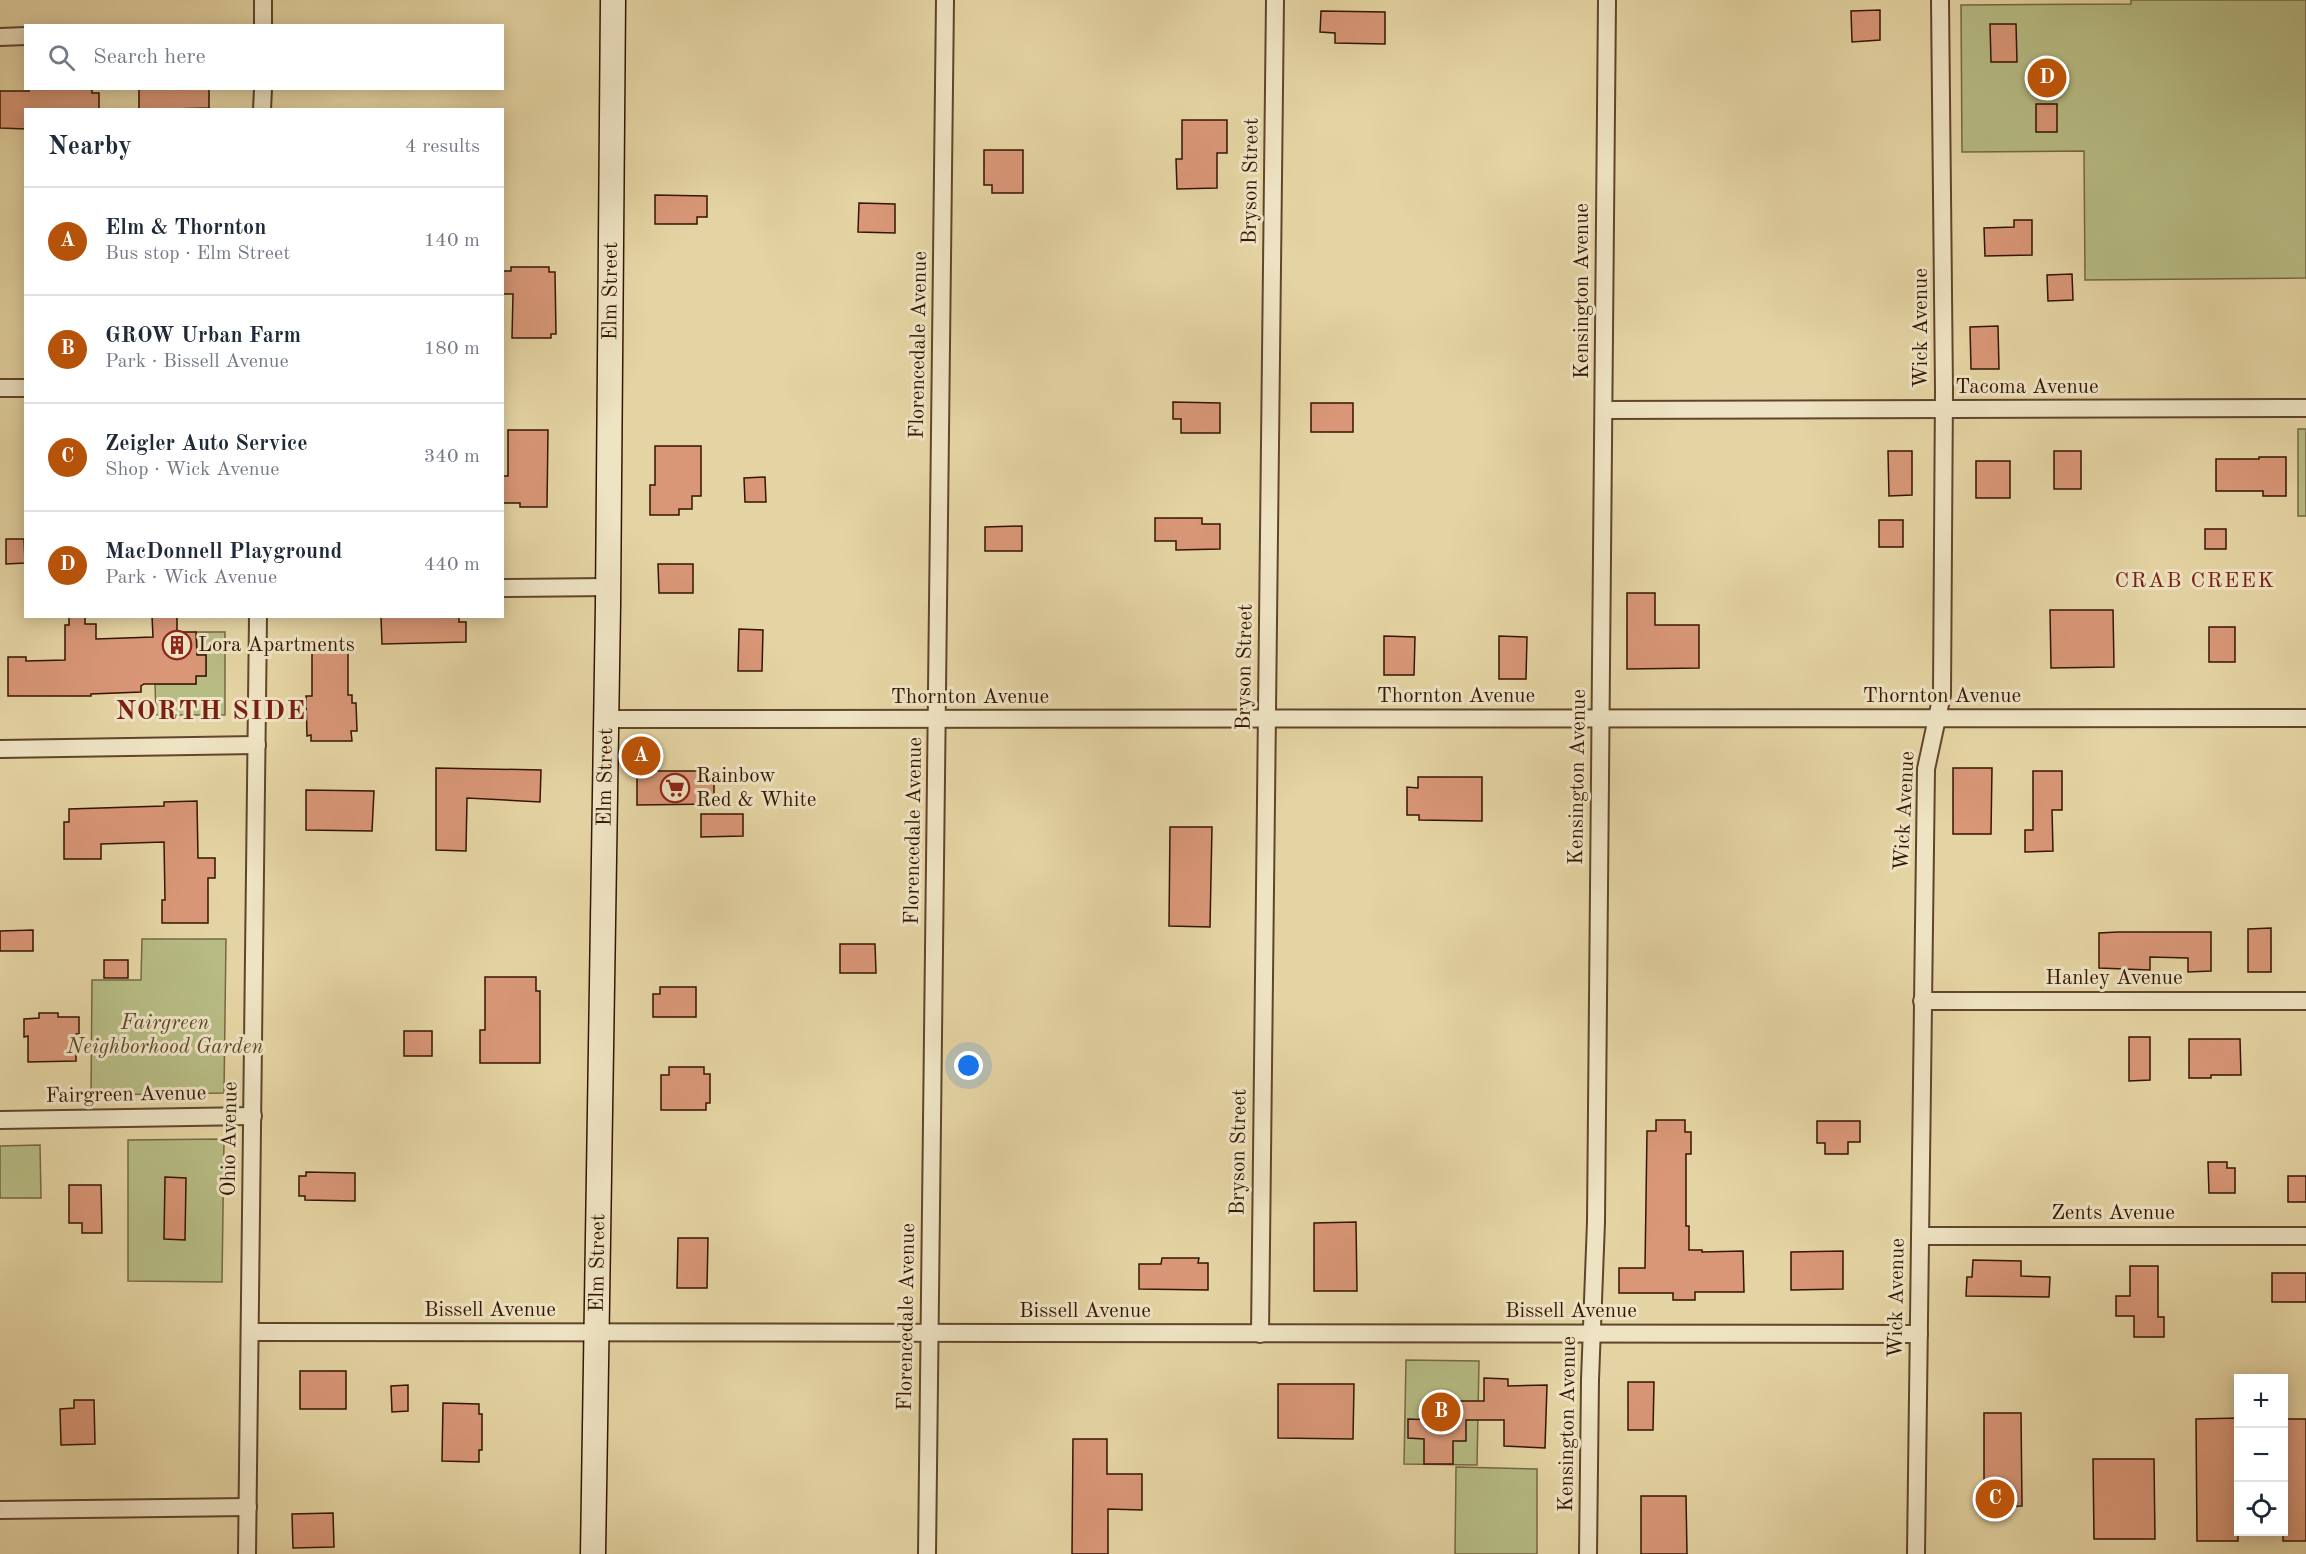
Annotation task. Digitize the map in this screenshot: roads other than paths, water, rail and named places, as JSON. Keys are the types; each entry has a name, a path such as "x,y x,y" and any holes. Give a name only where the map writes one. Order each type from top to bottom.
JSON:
{"street":[{"path":"263,0 263,24"},
{"name":"Elm Street","path":"593,1554 607,719 613,0"},
{"name":"Florencedale Avenue","path":"927,1554 945,0"},
{"name":"Bryson Street","path":"1260,1334 1275,0"},
{"name":"Kensington Avenue","path":"1588,1554 1590,1380 1596,1222 1607,0"},
{"name":"Wick Avenue","path":"1916,1554 1926,769 1942,695 1944,410 1940,0"},
{"path":"0,37 24,36"},
{"path":"262,108 263,90"},
{"path":"0,388 24,388"},
{"name":"Tacoma Avenue","path":"1604,410 2306,408"},
{"path":"504,588 608,587"},
{"name":"Ohio Avenue","path":"248,1554 258,618"},
{"name":"Thornton Avenue","path":"607,719 2306,718"},
{"path":"0,749 257,745"},
{"name":"Hanley Avenue","path":"1922,1001 2306,1001"},
{"name":"Fairgreen Avenue","path":"0,1120 253,1116"},
{"name":"Zents Avenue","path":"1920,1236 2306,1236"},
{"name":"Bissell Avenue","path":"250,1332 1919,1334"},
{"path":"0,1510 248,1507"}],"place":[{"name":"MacDonnell Playground","path":"2047,78"},
{"name":"Lora Apartments","path":"177,645"},
{"name":"Elm & Thornton","path":"641,756"},
{"name":"Rainbow Red & White","path":"675,788"},
{"name":"GROW Urban Farm","path":"1441,1412"},
{"name":"Zeigler Auto Service","path":"1995,1499"}],"district":[{"name":"CRAB CREEK","path":"2195,581"},
{"name":"NORTH SIDE","path":"211,711"}],"park label":[{"name":"Fairgreen Neighborhood Garden","path":"165,1035"}]}
